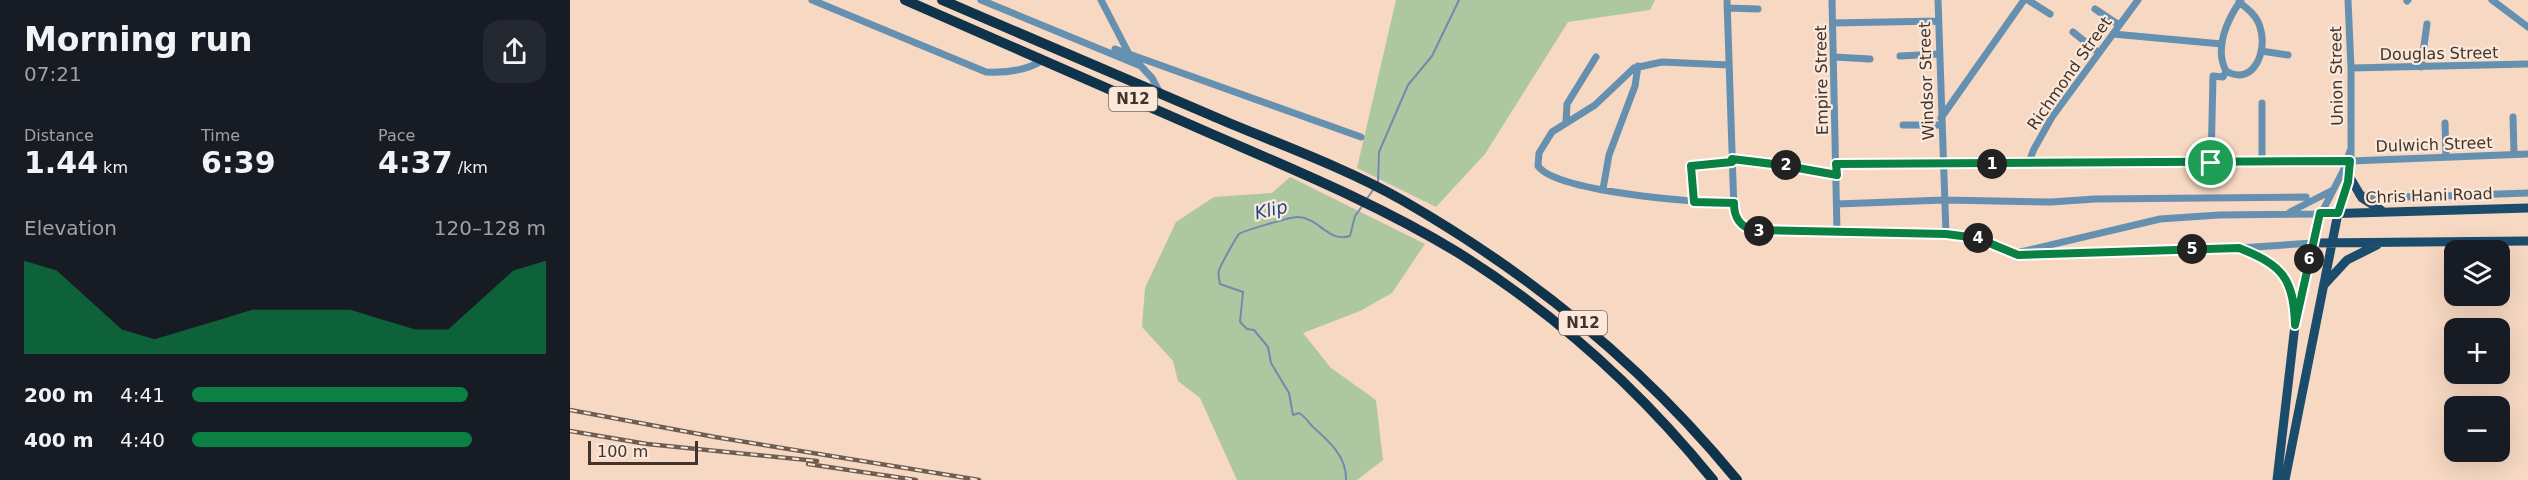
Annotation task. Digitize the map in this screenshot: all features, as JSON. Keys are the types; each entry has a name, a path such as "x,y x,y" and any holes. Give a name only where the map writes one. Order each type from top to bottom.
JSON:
{"highway":[{"name":"N12","path":"905,0 1360,198 1458,253 1550,318 1640,397 1713,480"},
{"name":"N12","path":"942,0 1368,183 1470,241 1522,276 1602,339 1690,426 1737,480"}],"main road":[{"path":"2349,176 2359,195 2371,206 2383,211"},
{"name":"Chris Hani Road","path":"2320,213 2528,208"},
{"path":"2277,480 2295,325 2320,213"},
{"path":"2285,480 2338,213"},
{"path":"2313,243 2382,244 2528,240"},
{"path":"2322,288 2347,260 2382,244"},
{"path":"2239,248 2265,259 2283,273 2292,293 2295,325"}],"street":[{"path":"812,0 986,72 1001,73 1031,68 1043,60"},
{"path":"981,0 1141,66"},
{"path":"1101,0 1127,53 1152,78 1160,93"},
{"name":"Empire Street","path":"1833,0 1837,232"},
{"name":"Windsor Street","path":"1938,0 1946,234"},
{"path":"1903,125 1941,122 2026,0 2050,14"},
{"name":"Richmond Street","path":"2028,164 2047,126 2138,0"},
{"name":"Union Street","path":"2338,213 2349,176 2351,68 2348,0"},
{"path":"2492,0 2528,27"},
{"path":"2240,1 2251,11 2261,27 2262,38 2256,67 2251,73 2243,76 2226,71 2222,57 2222,44 2228,23 2240,1"},
{"path":"1758,9 1727,4 1734,211 1738,222 1753,230 1946,234 1977,238 2012,254 2028,255 2239,248 2313,243"},
{"path":"2096,9 2119,25"},
{"path":"1833,23 1938,21"},
{"path":"2421,67 2427,24"},
{"path":"2073,32 2099,53"},
{"path":"2113,34 2222,44"},
{"path":"1115,49 1361,137"},
{"path":"2260,51 2288,55"},
{"path":"1900,56 1939,54"},
{"path":"1566,122 1567,104 1596,57"},
{"path":"1834,57 1870,59"},
{"path":"1729,65 1676,62 1638,66 1594,105 1552,132 1539,153 1538,166 1548,175 1603,189 1694,202 1734,203"},
{"name":"Douglas Street","path":"2351,68 2528,64"},
{"path":"1603,189 1609,155 1635,86 1638,66"},
{"path":"2211,163 2213,76 2223,76 2226,71"},
{"path":"2262,103 2262,162"},
{"path":"2513,117 2514,154"},
{"path":"2445,123 2446,157"},
{"name":"Dulwich Street","path":"1836,164 2211,163 2348,161 2528,154"},
{"path":"1694,202 1691,166 1732,160 1781,165 1837,175"},
{"name":"Union Street","path":"2320,213 2348,161"},
{"path":"2285,214 2331,191"},
{"path":"2359,195 2415,197 2528,194"},
{"path":"1837,204 2306,197"},
{"name":"Chris Hani Road","path":"2012,254 2018,250 2160,219 2320,213"}],"green space":[{"path":"1396,0 1655,0 1650,10 1568,22 1485,154 1436,207 1357,168"},
{"path":"1290,177 1425,244 1392,293 1360,311 1303,333 1331,368 1376,400 1383,460 1357,480 1237,480 1200,398 1178,381 1173,361 1142,327 1145,288 1176,222 1214,197 1272,193"}],"waterway":[{"name":"Klip","path":"1378,183 1379,152 1408,85 1432,56 1459,0"},
{"name":"Klip","path":"1366,200 1373,190"},
{"name":"Klip","path":"1346,480 1344,464 1336,450 1303,416 1299,413 1293,415 1289,393 1271,363 1268,347 1254,330 1247,329 1240,322 1243,292 1220,284 1219,270 1235,240 1242,232 1297,217 1305,218 1336,236 1350,236 1355,216 1363,205"}],"railway":[{"path":"570,410 715,437 979,480"},
{"path":"570,431 647,444 817,461"},
{"path":"808,464 916,480"}],"route":[{"path":"1732,159 1837,175 1836,164 2211,163 2350,161 2348,182 2338,213 2320,213 2295,325 2292,293 2283,273 2265,259 2239,248 2018,255 1977,238 1946,234 1753,230 1747,229 1738,222 1734,203 1694,202 1690,170 1694,165 1732,162 1732,159"}]}
